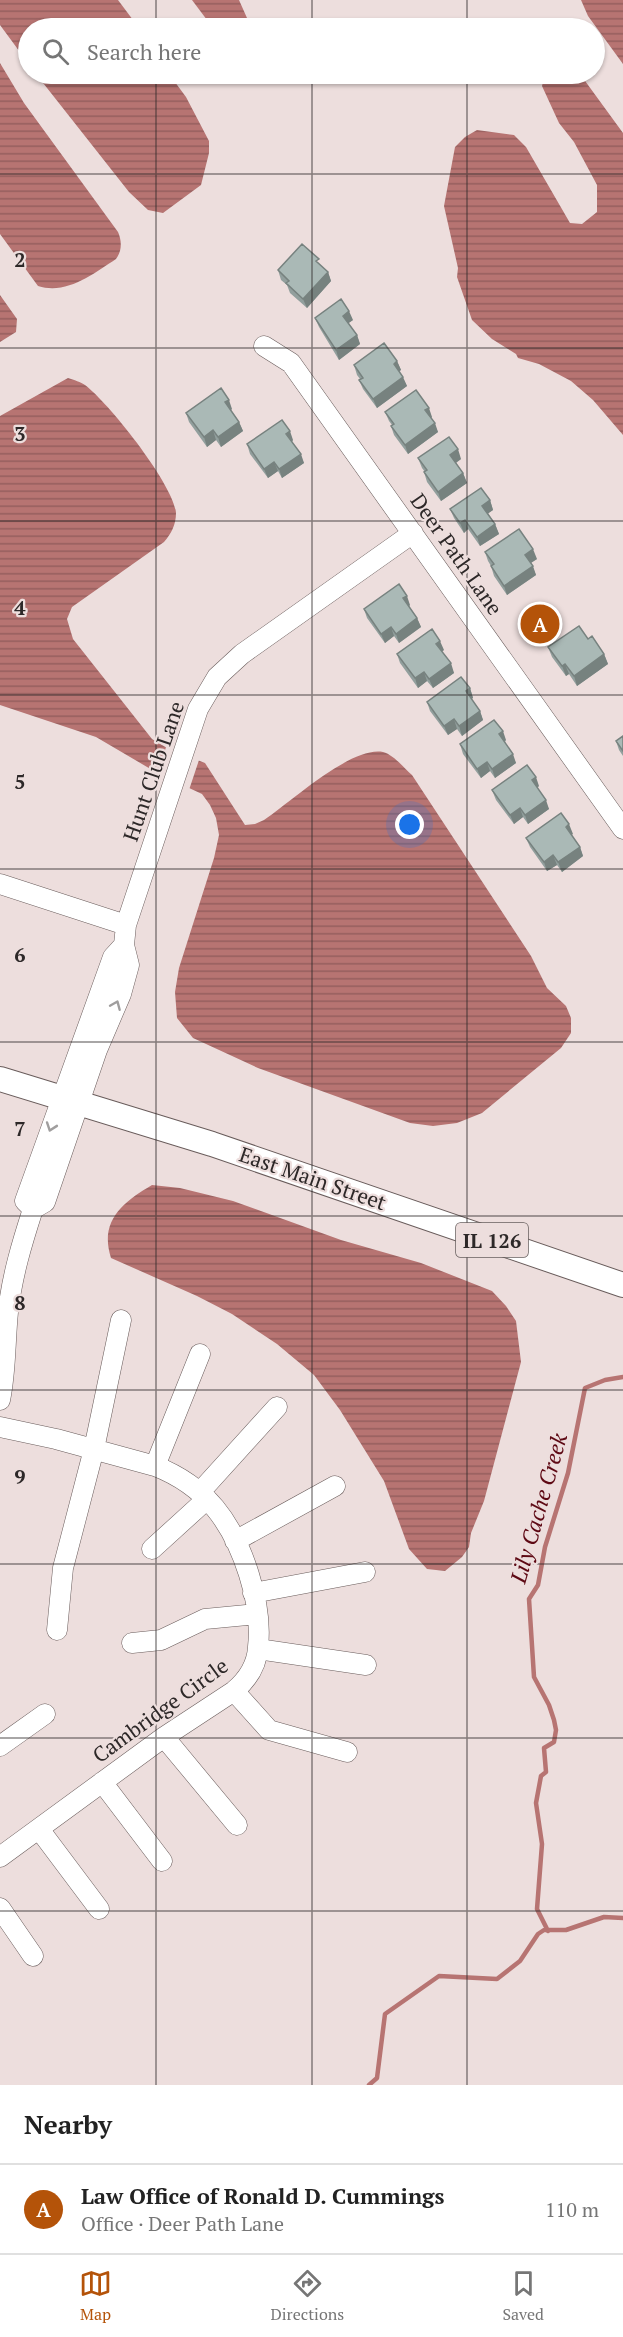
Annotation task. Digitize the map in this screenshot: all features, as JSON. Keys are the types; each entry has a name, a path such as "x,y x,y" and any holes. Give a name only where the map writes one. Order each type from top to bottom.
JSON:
{"main road":[{"name":"East Main Street","path":"0,1079 249,1156 623,1285"}],"street":[{"name":"Deer Path Lane","path":"264,346 291,363 623,829"},
{"name":"Hunt Club Lane","path":"0,1400 5,1378 8,1312 13,1283 18,1255 33,1209 25,1201 70,1101 113,957 124,945 126,925 187,737 205,695 229,664 413,533"},
{"path":"0,884 126,925"},
{"path":"57,1630 63,1568 94,1449 121,1320"},
{"path":"155,1466 200,1354"},
{"path":"152,1549 204,1496 277,1407"},
{"name":"Cambridge Circle","path":"0,1427 155,1466 170,1472 204,1496 216,1509 235,1541 248,1574 257,1614 258,1649 249,1674 234,1691 164,1737 0,1857"},
{"path":"235,1541 335,1486"},
{"path":"253,1593 365,1572"},
{"path":"132,1643 161,1640 205,1619 257,1614"},
{"path":"258,1649 366,1665"},
{"path":"234,1691 269,1730 347,1752"},
{"path":"0,1746 45,1714"},
{"path":"164,1737 237,1825"},
{"path":"102,1782 162,1861"},
{"path":"39,1829 99,1909"},
{"path":"0,1908 33,1956"}],"shaded area":[{"path":"0,0 118,0 132,18 18,18 18,49 0,25"},
{"path":"192,0 239,0 247,18 206,18"},
{"path":"581,0 623,0 623,64 605,39 605,18 589,18"},
{"path":"0,63 24,103 118,232 121,242 116,259 79,282 59,288 38,286 0,234"},
{"path":"44,84 176,84 186,97 209,141 209,153 201,185 163,213 148,210 129,192"},
{"path":"542,84 587,84 623,133 623,435 593,400 571,381 539,364 518,358 516,354 492,339 472,320 457,277 458,268 444,206 455,147 477,130 514,135 526,147 570,223 582,224 597,212 597,185 574,142 559,123"},
{"path":"0,295 17,319 16,332 0,342"},
{"path":"68,378 85,385 124,426 153,465 172,500 176,513 173,529 164,542 72,607 67,619 73,639 152,739 167,748 205,763 245,825 264,820 338,766 370,752 383,752 391,756 412,775 531,956 547,988 566,1006 571,1018 571,1033 561,1048 482,1113 457,1123 433,1126 410,1123 258,1068 193,1038 177,1018 175,992 179,968 214,858 219,835 216,818 210,805 202,794 159,774 96,737 0,705 0,416"},
{"path":"152,1185 180,1188 233,1201 341,1240 421,1263 492,1291 506,1306 516,1321 521,1362 484,1501 471,1533 469,1547 462,1557 445,1571 427,1569 409,1549 384,1481 340,1410 314,1375 277,1344 232,1314 111,1258 108,1233 116,1214 132,1198"}],"pier":[{"path":"167,744 200,757 189,790 157,776"}],"building":[{"path":"302,244 319,259 316,261 328,272 303,299 286,283 289,281 278,270"},
{"path":"341,299 349,311 343,316 357,335 336,350 315,318"},
{"path":"384,343 397,361 394,364 403,377 373,399 359,380 363,378 354,365"},
{"path":"221,388 229,400 225,402 239,422 218,437 213,430 204,437 186,413"},
{"path":"416,390 429,408 425,410 435,423 405,445 391,426 394,424 385,412"},
{"path":"282,420 290,431 286,434 301,454 279,469 274,462 264,469 247,444"},
{"path":"449,437 458,449 450,455 463,473 438,492 424,472 427,470 418,458"},
{"path":"481,488 490,500 482,506 495,524 477,537 465,520 460,523 450,509"},
{"path":"519,529 533,549 525,555 533,566 504,586 491,566 494,564 485,552"},
{"path":"399,584 407,596 403,598 417,618 396,634 391,627 381,634 364,609"},
{"path":"579,626 588,639 592,636 604,654 574,676 565,664 562,666 548,647"},
{"path":"432,629 440,641 436,644 451,663 429,679 424,672 415,678 397,654"},
{"path":"461,677 470,688 466,691 480,711 459,726 454,719 444,726 427,702"},
{"path":"494,720 503,731 499,734 513,754 492,769 487,762 477,769 460,744"},
{"path":"623,736 623,751 616,741"},
{"path":"527,765 536,777 532,780 546,800 525,815 520,808 510,815 492,790"},
{"path":"561,813 569,824 566,827 580,847 558,862 553,855 544,862 526,838"}],"waterway":[{"name":"Lily Cache Creek","path":"548,1931 537,1909 542,1844 536,1803 541,1776 546,1772 544,1748 554,1742 556,1730 549,1705 534,1677 529,1599 538,1585 545,1547 568,1473 585,1388 605,1380 623,1377"},
{"name":"Lily Cache Creek","path":"369,2085 377,2078 385,2014 439,1976 497,1979 520,1961 538,1934 544,1930 566,1930 604,1917 623,1918"}],"place":[{"name":"Law Office of Ronald D. Cummings","path":"540,624"}]}
